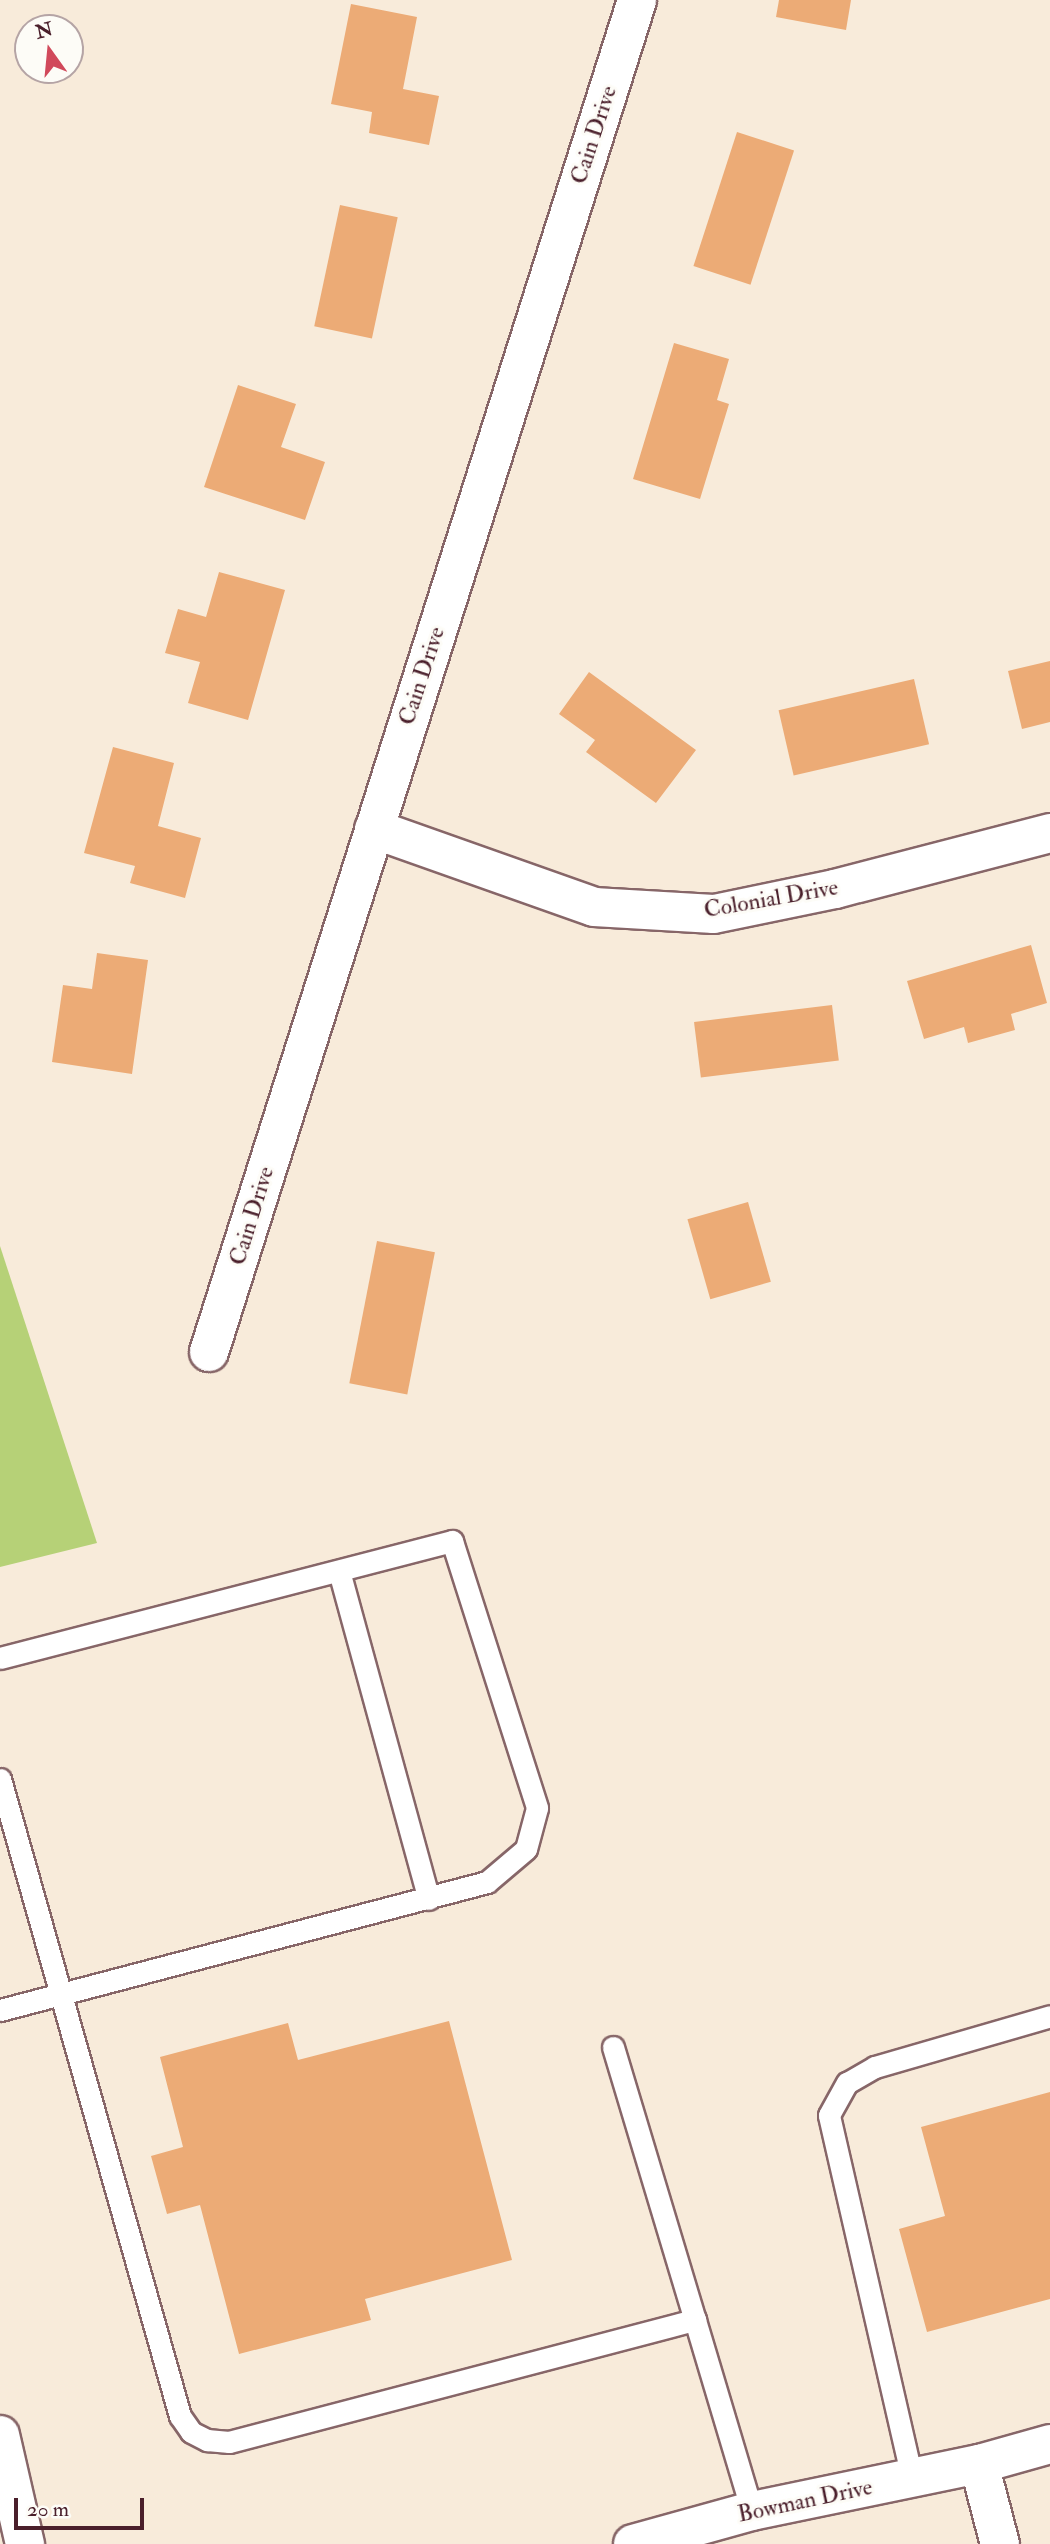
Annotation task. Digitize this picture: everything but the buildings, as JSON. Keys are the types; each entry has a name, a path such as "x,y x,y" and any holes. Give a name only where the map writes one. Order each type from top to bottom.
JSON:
{"street":[{"name":"Cain Drive","path":"209,1352 637,0"},
{"name":"Colonial Drive","path":"374,829 594,907 714,914 835,889 1050,833"},
{"path":"0,2435 25,2544"},
{"name":"Bowman Drive","path":"633,2544 752,2511 979,2464 1050,2444"},
{"path":"979,2464 1000,2544"}],"lane":[{"path":"0,1658 452,1541 537,1808 526,1849 487,1882 0,2010"},
{"path":"339,1571 429,1899"},
{"path":"0,1779 180,2416 191,2432 206,2440 229,2442 695,2320"},
{"path":"912,2478 829,2115 847,2083 875,2067 1050,2016"},
{"path":"613,2047 752,2511"}],"green space":[{"path":"0,1246 97,1543 0,1567"}]}
